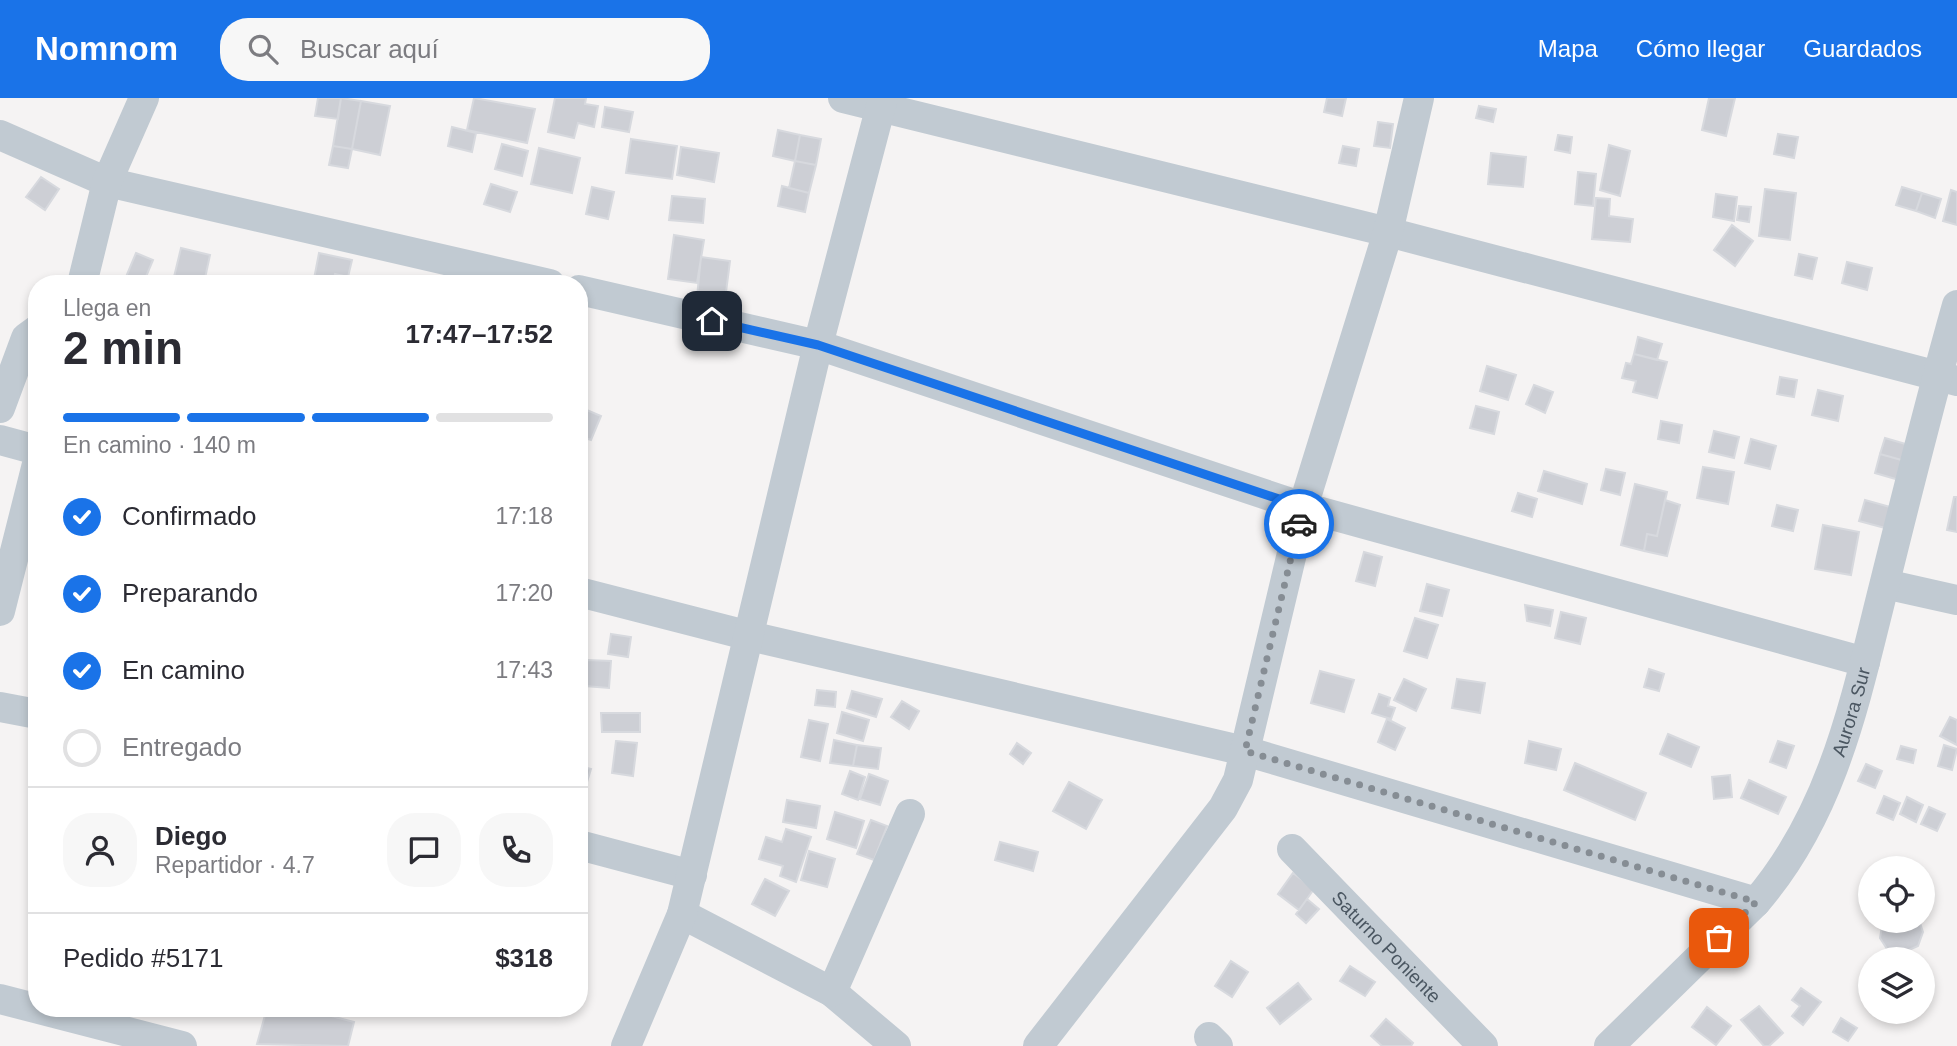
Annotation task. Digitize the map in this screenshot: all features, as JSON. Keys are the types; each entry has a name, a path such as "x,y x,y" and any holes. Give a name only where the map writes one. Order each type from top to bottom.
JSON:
{"street":[{"path":"84,275 107,181 144,98"},
{"path":"843,98 882,103 1947,378"},
{"path":"1038,1046 1223,808 1238,780 1303,507 1388,232 1419,98"},
{"path":"626,1046 682,914 818,345 882,103"},
{"path":"0,135 107,181 511,275"},
{"path":"588,292 818,345 1303,507 1865,662"},
{"name":"Aurora Sur","path":"1609,1046 1756,902 1774,881 1812,822 1848,729 1885,583 1947,378 1957,305"},
{"path":"0,408 28,337"},
{"path":"0,440 28,448"},
{"path":"0,611 28,500"},
{"path":"1885,583 1957,600"},
{"path":"588,594 750,636 1245,751 1756,902"},
{"path":"0,707 28,712"},
{"path":"832,992 910,814"},
{"path":"588,847 692,875"},
{"name":"Saturno Poniente","path":"1292,849 1483,1046"},
{"path":"682,914 832,992 896,1046"},
{"path":"0,999 28,1006"},
{"path":"70,1017 182,1046"}],"building":[{"path":"318,98 341,98 338,119 315,116"},
{"path":"341,98 361,101 352,149 333,146"},
{"path":"474,98 535,109 527,143 467,130"},
{"path":"555,98 586,98 585,104 598,106 594,127 578,123 574,138 548,132"},
{"path":"1327,98 1346,98 1342,116 1324,112"},
{"path":"1709,98 1735,98 1726,136 1702,130"},
{"path":"361,101 390,106 380,155 352,149"},
{"path":"1479,106 1496,109 1493,122 1476,118"},
{"path":"605,107 633,112 629,132 602,127"},
{"path":"1378,122 1393,124 1390,148 1374,146"},
{"path":"452,127 476,133 472,152 448,146"},
{"path":"778,130 800,135 795,161 773,156"},
{"path":"1778,134 1798,137 1794,158 1774,154"},
{"path":"800,135 821,139 816,165 795,161"},
{"path":"1558,135 1572,137 1570,153 1555,150"},
{"path":"631,139 677,146 672,179 626,173"},
{"path":"502,144 528,151 522,176 495,169"},
{"path":"1609,145 1630,151 1620,196 1600,190"},
{"path":"333,146 352,149 348,168 329,165"},
{"path":"1343,146 1359,149 1356,166 1339,163"},
{"path":"681,147 719,153 714,182 677,175"},
{"path":"539,148 580,158 572,193 531,184"},
{"path":"1491,153 1526,157 1523,187 1488,184"},
{"path":"795,161 816,165 809,193 789,188"},
{"path":"1578,172 1596,174 1593,206 1575,204"},
{"path":"41,177 59,189 45,210 26,197"},
{"path":"491,184 517,192 510,212 484,204"},
{"path":"782,186 809,193 805,212 778,206"},
{"path":"592,187 614,192 608,219 586,214"},
{"path":"1902,187 1922,193 1916,211 1896,205"},
{"path":"1765,189 1796,193 1790,240 1759,236"},
{"path":"1951,190 1957,192 1957,225 1943,221"},
{"path":"1922,193 1941,199 1935,218 1916,211"},
{"path":"1716,194 1737,197 1734,221 1713,217"},
{"path":"672,196 705,199 703,223 669,220"},
{"path":"1596,198 1610,199 1609,216 1633,219 1630,242 1592,239"},
{"path":"1739,206 1751,207 1749,222 1737,220"},
{"path":"1732,225 1753,241 1735,266 1714,250"},
{"path":"674,235 704,240 697,283 668,279"},
{"path":"181,248 210,255 206,275 174,275"},
{"path":"136,253 153,260 147,275 127,275"},
{"path":"319,253 352,260 348,275 315,275"},
{"path":"1799,254 1817,258 1812,279 1795,275"},
{"path":"701,257 730,261 725,300 697,297"},
{"path":"1847,262 1872,268 1867,290 1842,283"},
{"path":"1638,337 1662,344 1657,360 1634,354"},
{"path":"1634,354 1667,362 1657,398 1633,392 1636,381 1622,378 1626,363 1631,364"},
{"path":"1487,366 1516,375 1508,400 1480,391"},
{"path":"1780,377 1797,380 1794,397 1777,394"},
{"path":"1534,385 1553,392 1545,413 1526,404"},
{"path":"1818,390 1843,396 1838,421 1812,415"},
{"path":"1476,406 1499,412 1494,434 1470,428"},
{"path":"588,411 601,416 591,440 588,439"},
{"path":"1661,421 1682,425 1679,443 1658,439"},
{"path":"1714,431 1739,437 1734,458 1709,452"},
{"path":"1885,438 1909,445 1905,461 1880,454"},
{"path":"1751,439 1776,446 1770,469 1745,463"},
{"path":"1880,454 1905,461 1899,480 1875,473"},
{"path":"1703,467 1734,472 1728,504 1697,498"},
{"path":"1606,469 1625,473 1620,495 1601,490"},
{"path":"1544,471 1587,484 1582,504 1538,491"},
{"path":"1635,484 1667,492 1657,536 1647,534 1644,551 1621,545"},
{"path":"1518,493 1537,499 1532,517 1512,511"},
{"path":"1954,497 1957,497 1957,532 1947,530"},
{"path":"1665,500 1680,505 1667,556 1644,551 1647,534 1657,536"},
{"path":"1865,500 1890,507 1885,528 1859,521"},
{"path":"1777,505 1798,510 1793,531 1772,526"},
{"path":"1823,525 1859,532 1851,575 1815,569"},
{"path":"1364,552 1382,557 1375,586 1356,581"},
{"path":"1427,584 1449,590 1442,616 1420,611"},
{"path":"1525,605 1553,610 1550,626 1527,621"},
{"path":"1561,612 1586,618 1580,644 1555,638"},
{"path":"1415,618 1438,625 1427,658 1404,651"},
{"path":"611,634 631,637 628,657 608,654"},
{"path":"588,660 611,661 609,688 588,686"},
{"path":"1649,669 1664,674 1659,691 1644,687"},
{"path":"1320,671 1354,680 1344,712 1311,703"},
{"path":"1404,679 1426,689 1416,711 1394,700"},
{"path":"1457,679 1485,683 1480,713 1452,708"},
{"path":"817,690 836,692 835,707 815,705"},
{"path":"852,691 882,699 876,717 847,708"},
{"path":"1379,694 1390,698 1388,706 1395,708 1391,719 1372,713"},
{"path":"902,701 919,711 909,729 891,717"},
{"path":"842,712 869,720 863,741 837,733"},
{"path":"601,713 640,713 640,732 602,732"},
{"path":"1950,717 1957,720 1957,745 1940,736"},
{"path":"1387,719 1405,728 1395,750 1378,742"},
{"path":"809,720 828,724 820,761 801,757"},
{"path":"1668,734 1699,747 1691,767 1660,754"},
{"path":"834,740 857,745 853,766 830,763"},
{"path":"616,741 637,743 633,776 612,773"},
{"path":"1529,741 1561,749 1556,770 1525,763"},
{"path":"1778,741 1794,746 1786,768 1770,762"},
{"path":"1017,743 1031,753 1023,764 1010,754"},
{"path":"857,745 881,748 878,769 853,766"},
{"path":"1944,745 1957,749 1952,770 1938,766"},
{"path":"1901,746 1916,750 1913,763 1897,759"},
{"path":"1575,763 1646,793 1635,820 1564,790"},
{"path":"1866,764 1882,771 1875,788 1858,781"},
{"path":"850,771 865,777 858,800 842,794"},
{"path":"869,774 888,781 880,805 860,799"},
{"path":"1730,775 1732,797 1714,799 1712,777"},
{"path":"1749,780 1786,797 1778,814 1741,798"},
{"path":"1069,782 1102,800 1086,829 1053,811"},
{"path":"1884,796 1900,803 1893,820 1877,813"},
{"path":"1907,797 1923,805 1916,822 1900,814"},
{"path":"787,800 820,806 816,828 783,822"},
{"path":"1929,807 1945,814 1937,831 1921,824"},
{"path":"835,812 864,821 856,848 827,839"},
{"path":"871,820 887,826 874,860 857,854"},
{"path":"786,829 811,837 796,882 780,876 783,866 759,859 766,837 782,842"},
{"path":"1000,842 1038,852 1033,871 995,860"},
{"path":"809,851 835,859 827,887 801,880"},
{"path":"1293,873 1314,889 1299,910 1278,894"},
{"path":"765,879 789,891 775,916 752,904"},
{"path":"1307,899 1319,909 1306,923 1296,914"},
{"path":"1881,933 1923,933 1916,947 1886,947 1880,938"},
{"path":"1231,961 1248,972 1232,997 1215,986"},
{"path":"1350,966 1375,982 1365,996 1340,981"},
{"path":"1298,983 1311,999 1280,1024 1267,1008"},
{"path":"1801,988 1821,1002 1803,1025 1792,1016 1800,1006 1792,1000"},
{"path":"1759,1006 1783,1033 1769,1046 1764,1046 1741,1020"},
{"path":"1707,1007 1731,1026 1716,1045 1692,1027"},
{"path":"264,1017 335,1017 354,1022 348,1046 257,1044"},
{"path":"1841,1018 1857,1028 1848,1041 1833,1032"},
{"path":"1386,1019 1413,1043 1411,1046 1382,1046 1371,1036"}],"way so far":[{"path":"1299,524 1245,751 1756,902 1719,938"}],"route":[{"path":"712,321 818,345 1303,507 1299,524"}]}
